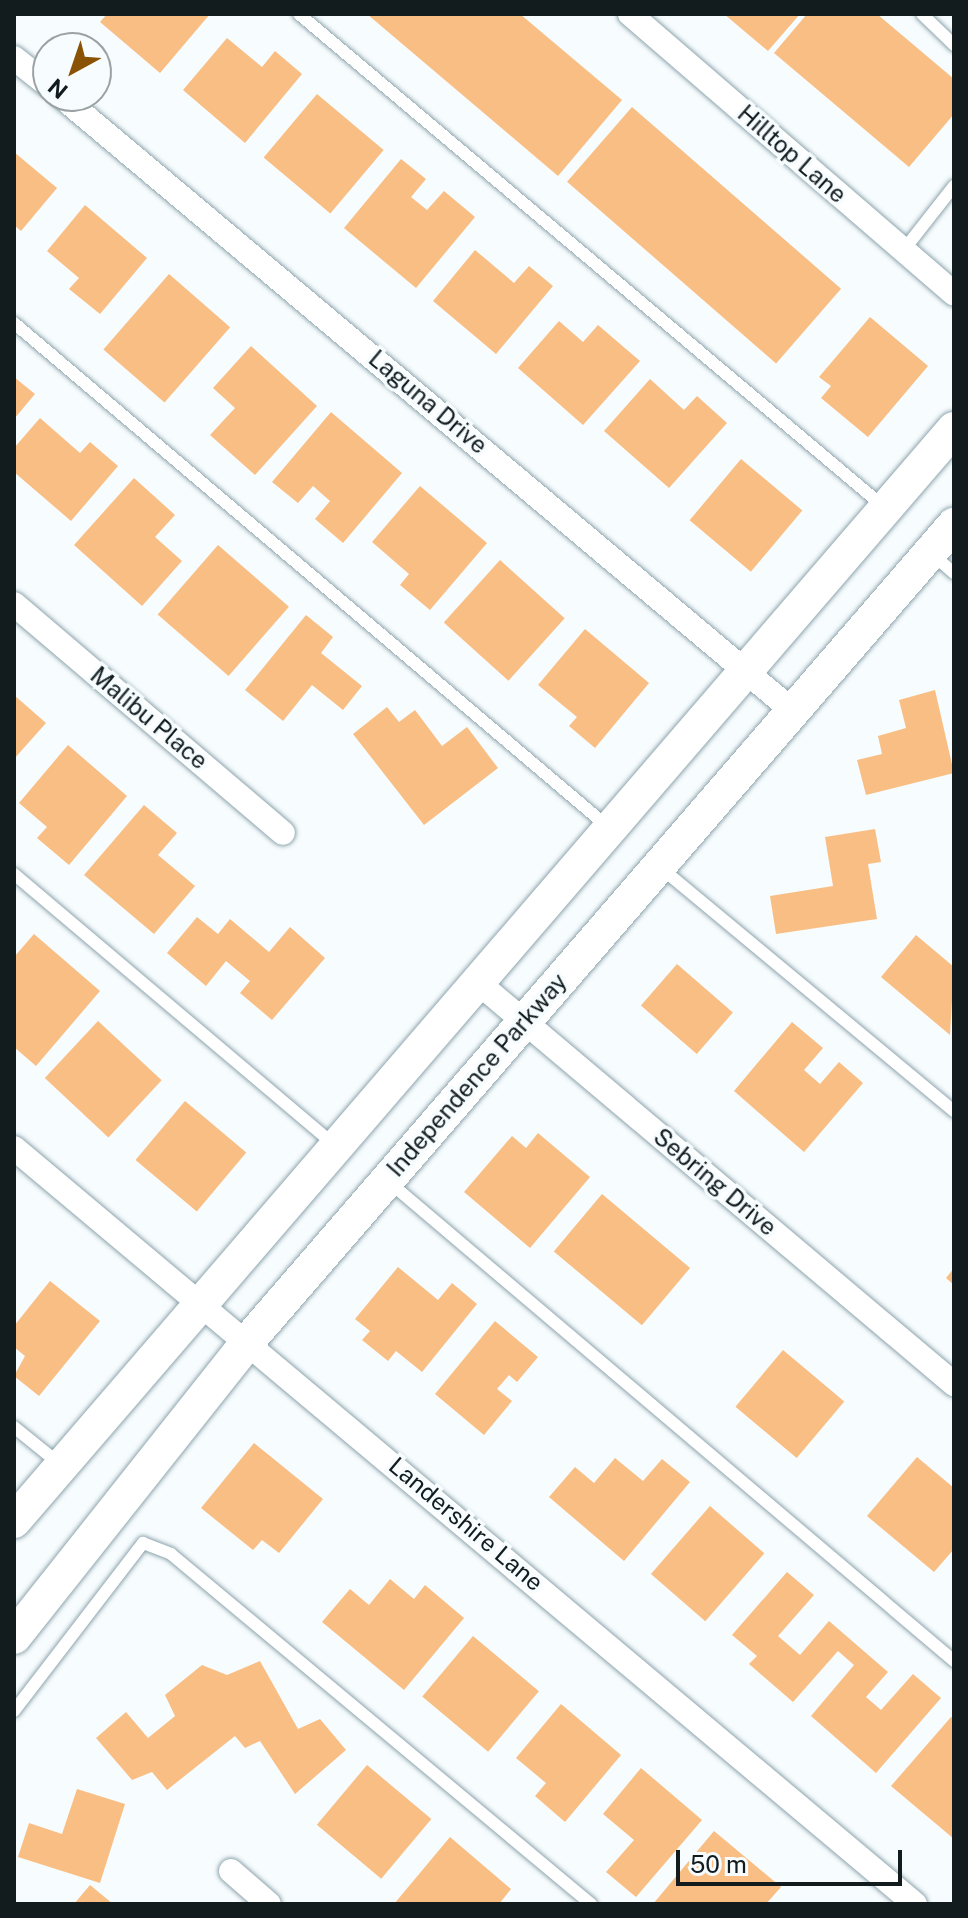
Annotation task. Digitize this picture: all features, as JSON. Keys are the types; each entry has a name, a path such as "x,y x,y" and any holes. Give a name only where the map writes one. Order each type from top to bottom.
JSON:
{"main road":[{"path":"14,1521 475,980 954,429"},
{"name":"Independence Parkway","path":"14,1637 249,1340 524,1021 793,711 942,563 954,525"}],"street":[{"name":"Hilltop Lane","path":"630,14 954,294"},
{"path":"14,58 32,72"},
{"name":"Laguna Drive","path":"80,112 793,711"},
{"name":"Malibu Place","path":"14,604 283,833"},
{"name":"Sebring Drive","path":"475,980 954,1384"},
{"name":"Landershire Lane","path":"14,1148 198,1306 249,1340 915,1904"},
{"path":"231,1871 269,1904"}],"lane":[{"path":"299,14 885,508"},
{"path":"922,14 954,45"},
{"path":"903,251 954,186"},
{"path":"14,323 608,827"},
{"path":"658,866 954,1111"},
{"path":"14,874 335,1145"},
{"path":"387,1180 954,1661"},
{"path":"14,1427 61,1465"},
{"path":"14,1711 143,1543 171,1554 591,1904"}],"building":[{"path":"107,14 210,14 160,73 100,22"},
{"path":"367,14 520,14 622,100 558,176"},
{"path":"724,14 800,14 768,51"},
{"path":"807,14 877,14 954,79 954,114 909,167 774,53"},
{"path":"227,38 262,67 275,51 302,74 245,143 183,90"},
{"path":"317,94 384,150 330,214 264,158"},
{"path":"632,107 841,289 776,363 567,182"},
{"path":"14,152 57,188 21,231 14,225"},
{"path":"401,159 426,179 411,197 427,210 444,191 475,217 416,288 344,228"},
{"path":"85,205 147,258 100,314 69,289 79,278 47,251"},
{"path":"475,250 514,283 529,266 553,286 496,354 433,301"},
{"path":"169,274 230,327 165,403 103,349"},
{"path":"870,317 928,366 868,437 821,398 831,386 819,377"},
{"path":"559,321 583,342 598,325 640,361 583,425 518,368"},
{"path":"251,346 317,406 255,475 210,435 235,408 213,388"},
{"path":"14,377 35,394 14,419"},
{"path":"650,379 684,410 697,396 727,423 669,488 604,431"},
{"path":"331,412 402,473 343,543 315,519 330,501 313,486 298,503 272,482"},
{"path":"40,418 80,453 90,442 118,466 71,521 14,472 14,448"},
{"path":"741,459 802,510 751,572 690,520"},
{"path":"134,478 175,515 155,537 182,561 142,606 74,545"},
{"path":"420,486 487,543 430,610 400,585 409,574 372,542"},
{"path":"218,545 289,607 229,676 158,614"},
{"path":"500,560 565,618 508,681 444,622"},
{"path":"306,615 333,637 321,653 362,686 343,710 312,685 283,721 245,690"},
{"path":"585,629 649,683 595,748 569,726 577,717 538,685"},
{"path":"935,690 954,773 866,795 857,760 882,754 878,736 906,728 899,700"},
{"path":"14,695 46,723 14,759"},
{"path":"387,707 399,722 415,710 442,746 467,727 498,768 424,825 353,734"},
{"path":"68,745 127,796 69,865 37,838 47,827 19,803"},
{"path":"144,805 177,833 158,855 195,886 154,934 84,875"},
{"path":"875,829 881,862 868,864 877,919 776,934 770,896 833,886 825,837"},
{"path":"197,917 218,934 230,919 269,952 290,927 325,958 272,1020 240,993 250,981 226,961 206,986 167,953"},
{"path":"34,934 100,991 36,1066 14,1047 14,957"},
{"path":"916,935 954,967 950,1035 881,977"},
{"path":"677,964 733,1013 697,1054 641,1006"},
{"path":"98,1021 162,1080 108,1137 45,1078"},
{"path":"792,1022 823,1048 804,1070 820,1084 839,1062 863,1083 804,1152 734,1091"},
{"path":"185,1101 246,1152 197,1211 136,1160"},
{"path":"538,1133 590,1177 530,1248 464,1192 512,1136 526,1148"},
{"path":"602,1194 690,1268 642,1325 554,1251"},
{"path":"398,1267 438,1300 452,1283 477,1304 422,1372 396,1351 388,1361 362,1340 370,1331 355,1319"},
{"path":"954,1268 954,1285 946,1278"},
{"path":"50,1281 100,1321 39,1396 14,1376 25,1356 14,1347 14,1326"},
{"path":"495,1321 538,1357 517,1382 509,1375 497,1389 512,1401 484,1435 435,1394"},
{"path":"783,1350 844,1401 797,1458 735,1407"},
{"path":"254,1443 323,1499 279,1553 262,1540 253,1550 201,1508"},
{"path":"917,1457 954,1488 954,1549 934,1572 867,1516"},
{"path":"615,1458 643,1481 662,1459 690,1482 624,1561 549,1497 575,1467 594,1483"},
{"path":"710,1506 764,1553 705,1621 651,1574"},
{"path":"787,1572 814,1595 778,1636 800,1655 829,1621 888,1672 866,1697 881,1710 913,1674 941,1698 876,1773 811,1716 854,1665 838,1651 793,1702 749,1664 757,1656 732,1635"},
{"path":"390,1579 414,1599 425,1585 464,1618 404,1690 322,1622 350,1589 369,1605"},
{"path":"473,1636 539,1691 488,1752 422,1697"},
{"path":"260,1661 298,1729 320,1719 346,1750 295,1794 260,1741 245,1748 235,1736 167,1790 152,1772 132,1780 96,1738 126,1712 148,1738 175,1716 165,1695 202,1665 227,1675"},
{"path":"561,1704 621,1755 565,1822 535,1796 546,1783 516,1758"},
{"path":"951,1717 954,1719 954,1839 891,1786"},
{"path":"367,1765 431,1819 381,1879 317,1825"},
{"path":"641,1768 702,1820 636,1897 606,1872 634,1840 603,1814"},
{"path":"77,1789 125,1804 100,1883 18,1857 29,1823 62,1834"},
{"path":"714,1831 781,1887 766,1904 653,1904"},
{"path":"450,1837 511,1889 499,1904 394,1904"},
{"path":"90,1885 113,1904 74,1904"}]}
